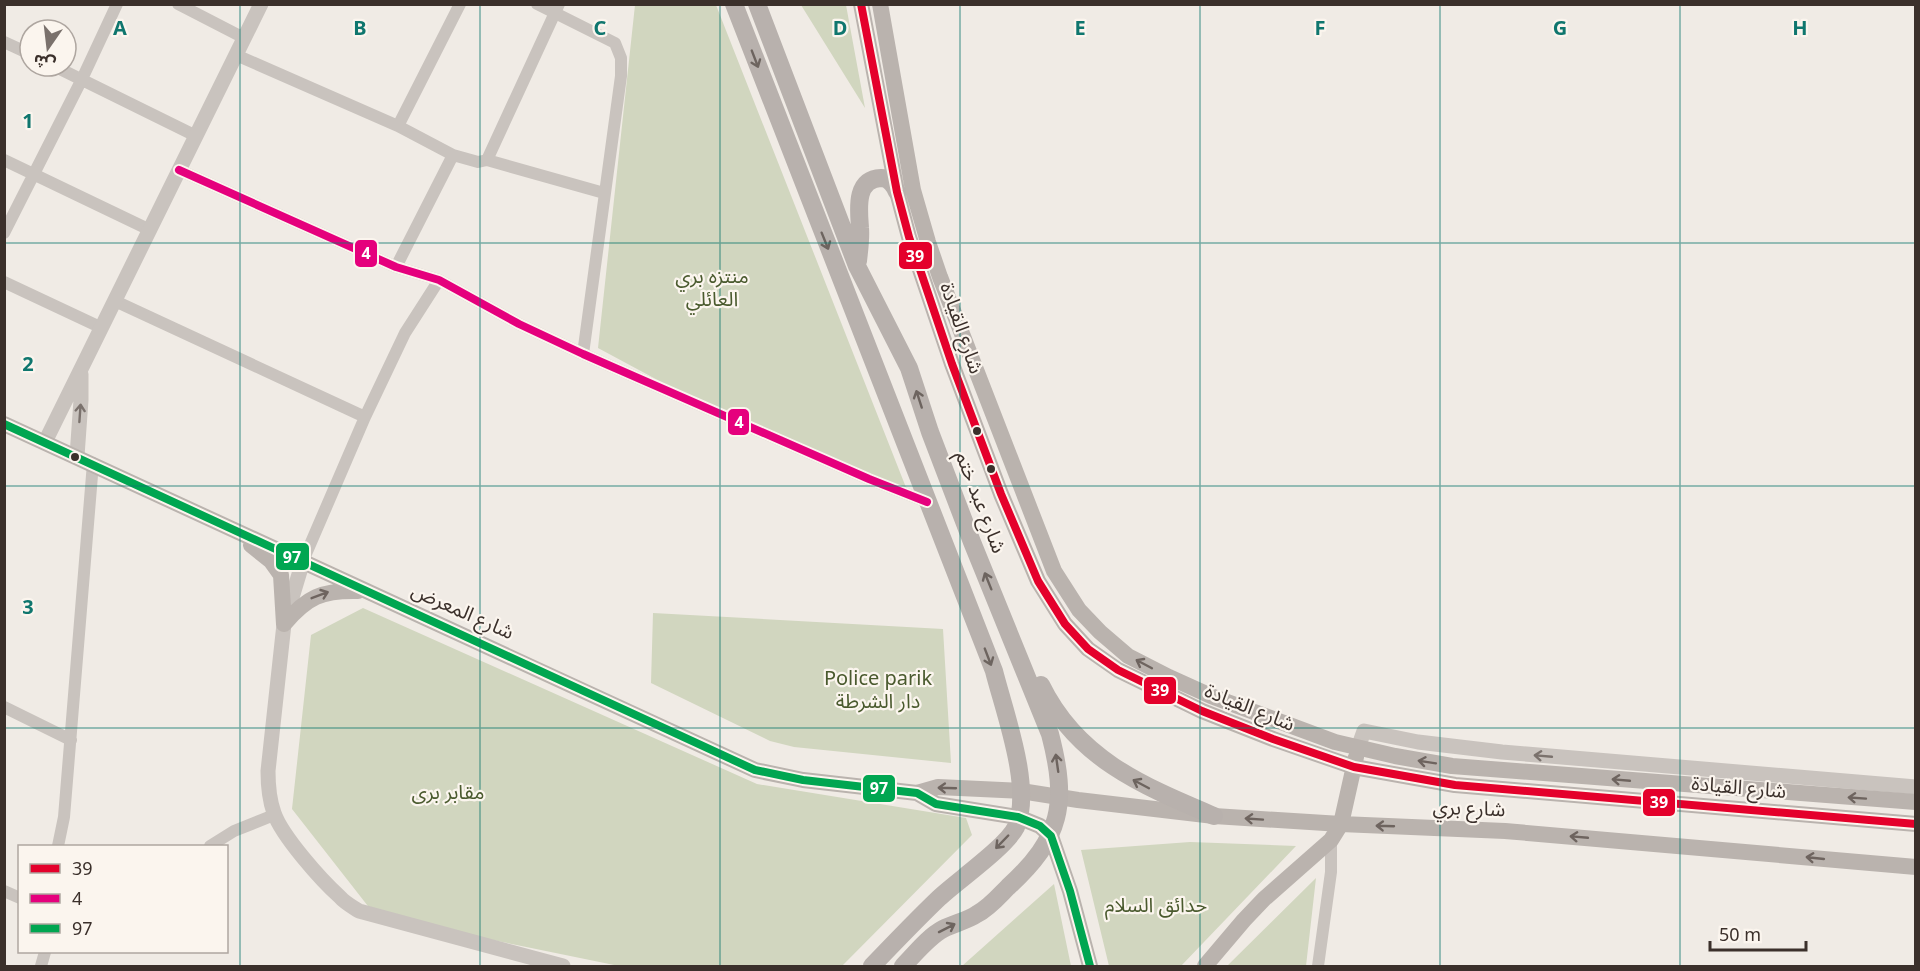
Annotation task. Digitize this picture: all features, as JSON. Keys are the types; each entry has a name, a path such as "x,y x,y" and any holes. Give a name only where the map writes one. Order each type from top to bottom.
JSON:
{"main road":[{"path":"734,4 994,671 1018,762 1021,791 1015,827 1001,845 939,898 872,966"},
{"name":"شارع عبد ختم","path":"757,4 857,266 909,368 930,432 1050,734 1056,755 1059,797 1051,836 1024,872 978,914 941,930 903,966"},
{"name":"شارع القيادة","path":"861,4 897,192 909,237 938,323 1001,494 1038,581 1065,624 1088,649 1118,670 1159,692 1273,739 1354,767 1394,776 1455,784 1916,824"},
{"name":"شارع القيادة","path":"880,4 913,190 928,243 1023,495 1054,571 1066,591 1079,610 1128,656 1210,696 1335,742 1395,756 1452,766 1916,802"},
{"path":"857,266 862,189 868,183 883,178 891,182 897,192"},
{"name":"شارع المعرض","path":"4,424 93,463 755,770 803,780 916,793 938,787 1021,791"},
{"path":"229,528 271,561 281,575 284,624"},
{"path":"284,624 305,601 324,593 338,590 366,591"},
{"path":"1012,641 1028,659 1048,699 1081,742 1095,755 1150,788 1214,816"},
{"path":"1205,966 1257,906 1331,840 1341,824 1358,748"},
{"name":"شارع بري","path":"1021,791 1214,816 1505,831 1916,867"},
{"name":"شارع المعرض","path":"916,793 936,804 1018,817 1040,826 1051,836"},
{"path":"1051,836 1070,891 1090,966"}],"street":[{"path":"4,233 82,79 117,4"},
{"path":"178,4 244,38"},
{"path":"45,442 261,4"},
{"path":"398,126 460,4"},
{"path":"537,4 557,9 615,43 621,58 621,76 583,354"},
{"path":"487,160 557,9"},
{"path":"4,42 18,48"},
{"path":"236,55 398,126 453,155 478,162 487,160 604,193"},
{"path":"78,77 196,135"},
{"path":"396,267 453,155"},
{"path":"4,160 150,230"},
{"path":"179,170 396,267 438,280 519,324 583,354 927,502"},
{"path":"438,280 405,333 365,417 303,561 284,624 268,771 268,794 274,815 292,842 326,883 342,899 359,911 563,966"},
{"path":"4,282 102,328"},
{"path":"115,302 365,417"},
{"path":"77,456 81,371"},
{"path":"58,845 64,817 93,463"},
{"path":"4,707 71,740"},
{"name":"شارع القيادة","path":"1358,748 1364,730 1418,742 1502,753 1916,787"},
{"path":"212,845 234,831 274,815"},
{"path":"1317,966 1331,872 1331,840"},
{"path":"4,891 18,897"}],"green space":[{"name":"منتزه بري العائلي","path":"635,5 716,5 907,490 678,391 598,348"},
{"path":"801,5 846,5 865,108"},
{"name":"مقابر برى","path":"363,608 757,784 966,818 972,835 842,966 619,966 478,937 371,910 292,809 311,635"},
{"name":"Police parik دار الشرطة","path":"653,613 943,629 951,763 794,747 770,741 651,683"},
{"name":"حدائق السلام","path":"1190,842 1296,846 1181,966 1109,966 1081,850"},
{"name":"حدائق السلام","path":"1316,878 1306,966 1227,966"},
{"name":"حدائق السلام","path":"1054,884 1071,966 962,966"}],"transit line":[{"name":"39","path":"861,4 897,192 909,237 952,364 1001,494 1038,581 1065,624 1088,649 1118,670 1202,711 1354,767 1455,785 1916,824"},
{"name":"4","path":"179,170 396,267 439,280 519,324 583,354 927,502"},
{"name":"97","path":"4,424 755,770 803,780 917,793 936,804 1018,817 1040,826 1051,836 1070,891 1090,966"}]}
